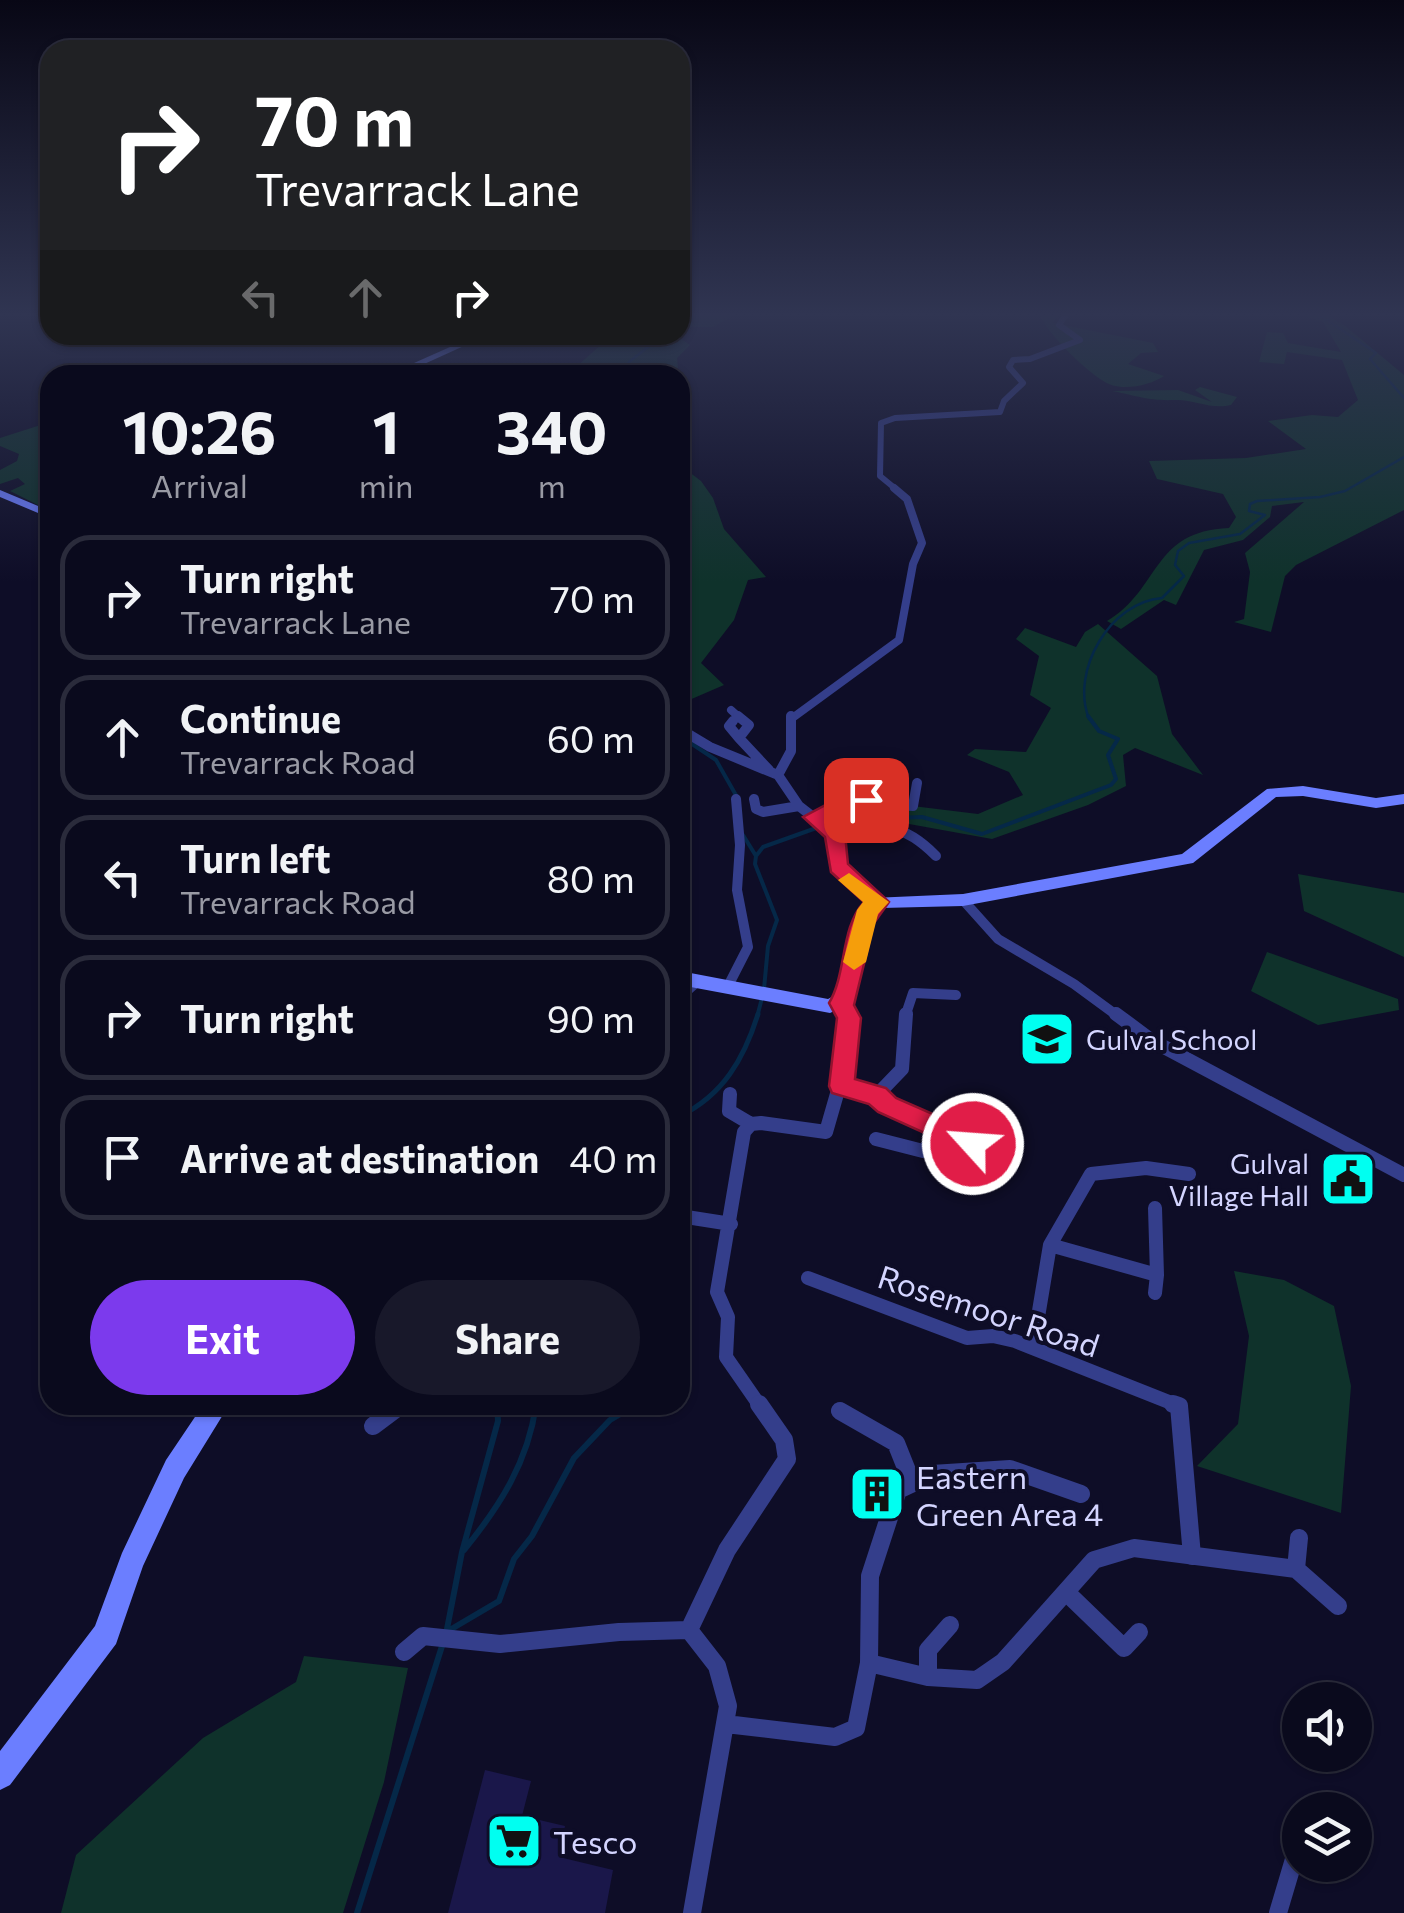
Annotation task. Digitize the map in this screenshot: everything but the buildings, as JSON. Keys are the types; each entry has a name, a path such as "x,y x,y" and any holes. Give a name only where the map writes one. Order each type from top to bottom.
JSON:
{"main road":[{"path":"0,493 40,511"},
{"path":"690,980 830,1006 847,997 863,923 868,910 878,902 963,900 1187,858 1272,792 1303,791 1376,803 1404,799"},
{"path":"0,1775 106,1634 130,1562 168,1485 210,1415"}],"street":[{"path":"774,774 792,751 791,715 899,640 913,564 922,543 907,499 880,476 880,422 1000,412 1003,403"},
{"path":"738,738 749,725 732,716 729,726 738,738 774,774 798,806 833,833 838,866 878,902"},
{"path":"690,734 774,774"},
{"path":"817,820 842,804 866,800 913,806 917,783"},
{"path":"754,798 756,809 764,812 798,806"},
{"path":"727,988 748,947 737,890 740,845 736,800"},
{"path":"833,833 876,824 902,826 917,834 936,856"},
{"path":"963,900 998,940 1084,990 1151,1040 1404,1175"},
{"path":"878,1096 902,1069 904,1020 913,993 922,990 956,995"},
{"path":"690,1630 727,1550 787,1459 784,1440 726,1357 728,1317 717,1292 732,1224 744,1132 751,1124 766,1121 814,1134 826,1132 836,1113 849,1018 840,1003"},
{"path":"841,1086 878,1096 887,1105 973,1144 987,1125"},
{"path":"730,1094 729,1111 751,1124"},
{"path":"876,1138 923,1152 942,1132"},
{"path":"1033,1348 1050,1245 1092,1174 1146,1168 1190,1174"},
{"path":"1155,1208 1155,1294"},
{"path":"690,1218 732,1224"},
{"path":"1050,1245 1157,1275"},
{"name":"Rosemoor Road","path":"808,1278 967,1338 993,1336 1033,1348 1179,1406 1192,1556"},
{"path":"840,1411 896,1443 912,1483"},
{"path":"374,1426 388,1415"},
{"path":"726,1724 836,1737 856,1728 869,1663 870,1576 898,1490 932,1474 1010,1470 1081,1494"},
{"path":"1296,1569 1299,1538"},
{"path":"869,1663 928,1677 977,1680 1004,1662 1094,1560 1134,1548 1296,1569 1338,1606"},
{"path":"1066,1593 1124,1648 1139,1632"},
{"path":"928,1677 928,1650 950,1625"},
{"path":"404,1652 423,1636 500,1644 619,1632 690,1630"},
{"path":"690,1630 716,1666 728,1706 692,1913"},
{"path":"1278,1913 1287,1882"}],"green space":[{"path":"1354,403 1404,403 1404,510 1296,565 1285,576 1271,632 1234,622 1244,619 1250,572 1245,553 1304,502 1272,506 1270,517 1243,540 1204,550 1176,605 1164,600 1121,629 1107,621 1125,608 1170,550 1185,539 1229,528 1236,517 1223,494 1157,479 1149,461 1246,458 1306,449 1268,421 1312,415 1338,417"},
{"path":"40,425 40,506 10,491 25,484 18,478 0,484 0,470 17,461 19,454 0,446 0,438"},
{"path":"690,473 713,498 724,529 766,577 748,580 734,620 701,663 724,685 690,700"},
{"path":"1098,624 1157,676 1172,734 1203,775 1135,748 1123,755 1126,786 1088,805 992,839 898,822 836,826 825,816 888,803 978,814 1023,795 1009,772 967,755 975,749 1026,752 1051,708 1030,695 1039,656 1016,639 1025,628 1076,647 1085,632"},
{"path":"1298,874 1404,893 1404,957 1304,911"},
{"path":"1267,952 1398,999 1399,1010 1318,1025 1251,991"},
{"path":"1234,1271 1284,1280 1334,1306 1351,1386 1341,1513 1197,1466 1238,1424 1249,1336"},
{"path":"304,1656 408,1668 384,1782 343,1913 61,1913 76,1855 203,1738 296,1682"}],"waterway":[{"path":"1089,717 1085,680 1099,642 1126,612 1143,602 1162,598 1184,576 1175,565 1178,551 1189,543 1240,534 1265,515 1249,511 1250,504 1257,501 1320,497 1345,491 1404,457"},
{"path":"828,825 846,820 922,817 982,834 1111,785 1116,779 1108,755 1118,739 1099,731 1089,717"},
{"path":"690,743 716,760 737,797"},
{"path":"756,856 763,847 819,827"},
{"path":"743,835 756,856"},
{"path":"756,856 755,864 777,920 768,946 764,989"},
{"path":"757,1016 762,998"},
{"path":"690,1110 708,1098 730,1074 757,1016"},
{"path":"446,1634 462,1552 498,1415"},
{"path":"464,1550 510,1482 534,1415"},
{"path":"448,1631 499,1601 514,1559 532,1536 574,1458 619,1415"},
{"path":"357,1913 443,1643"}],"slow traffic":[{"path":"849,880 878,902 868,910 854,962"}],"place":[{"name":"Gulval School","path":"1047,1039"},
{"name":"Gulval Village Hall","path":"1348,1179"},
{"name":"Eastern Green Area 4","path":"877,1494"},
{"name":"Tesco","path":"514,1841"}],"route":[{"path":"866,800 842,804 814,817 835,834 838,866 878,902 868,910 863,923 847,997 840,1003 849,1018 841,1086 878,1096 887,1105 973,1144"}]}
